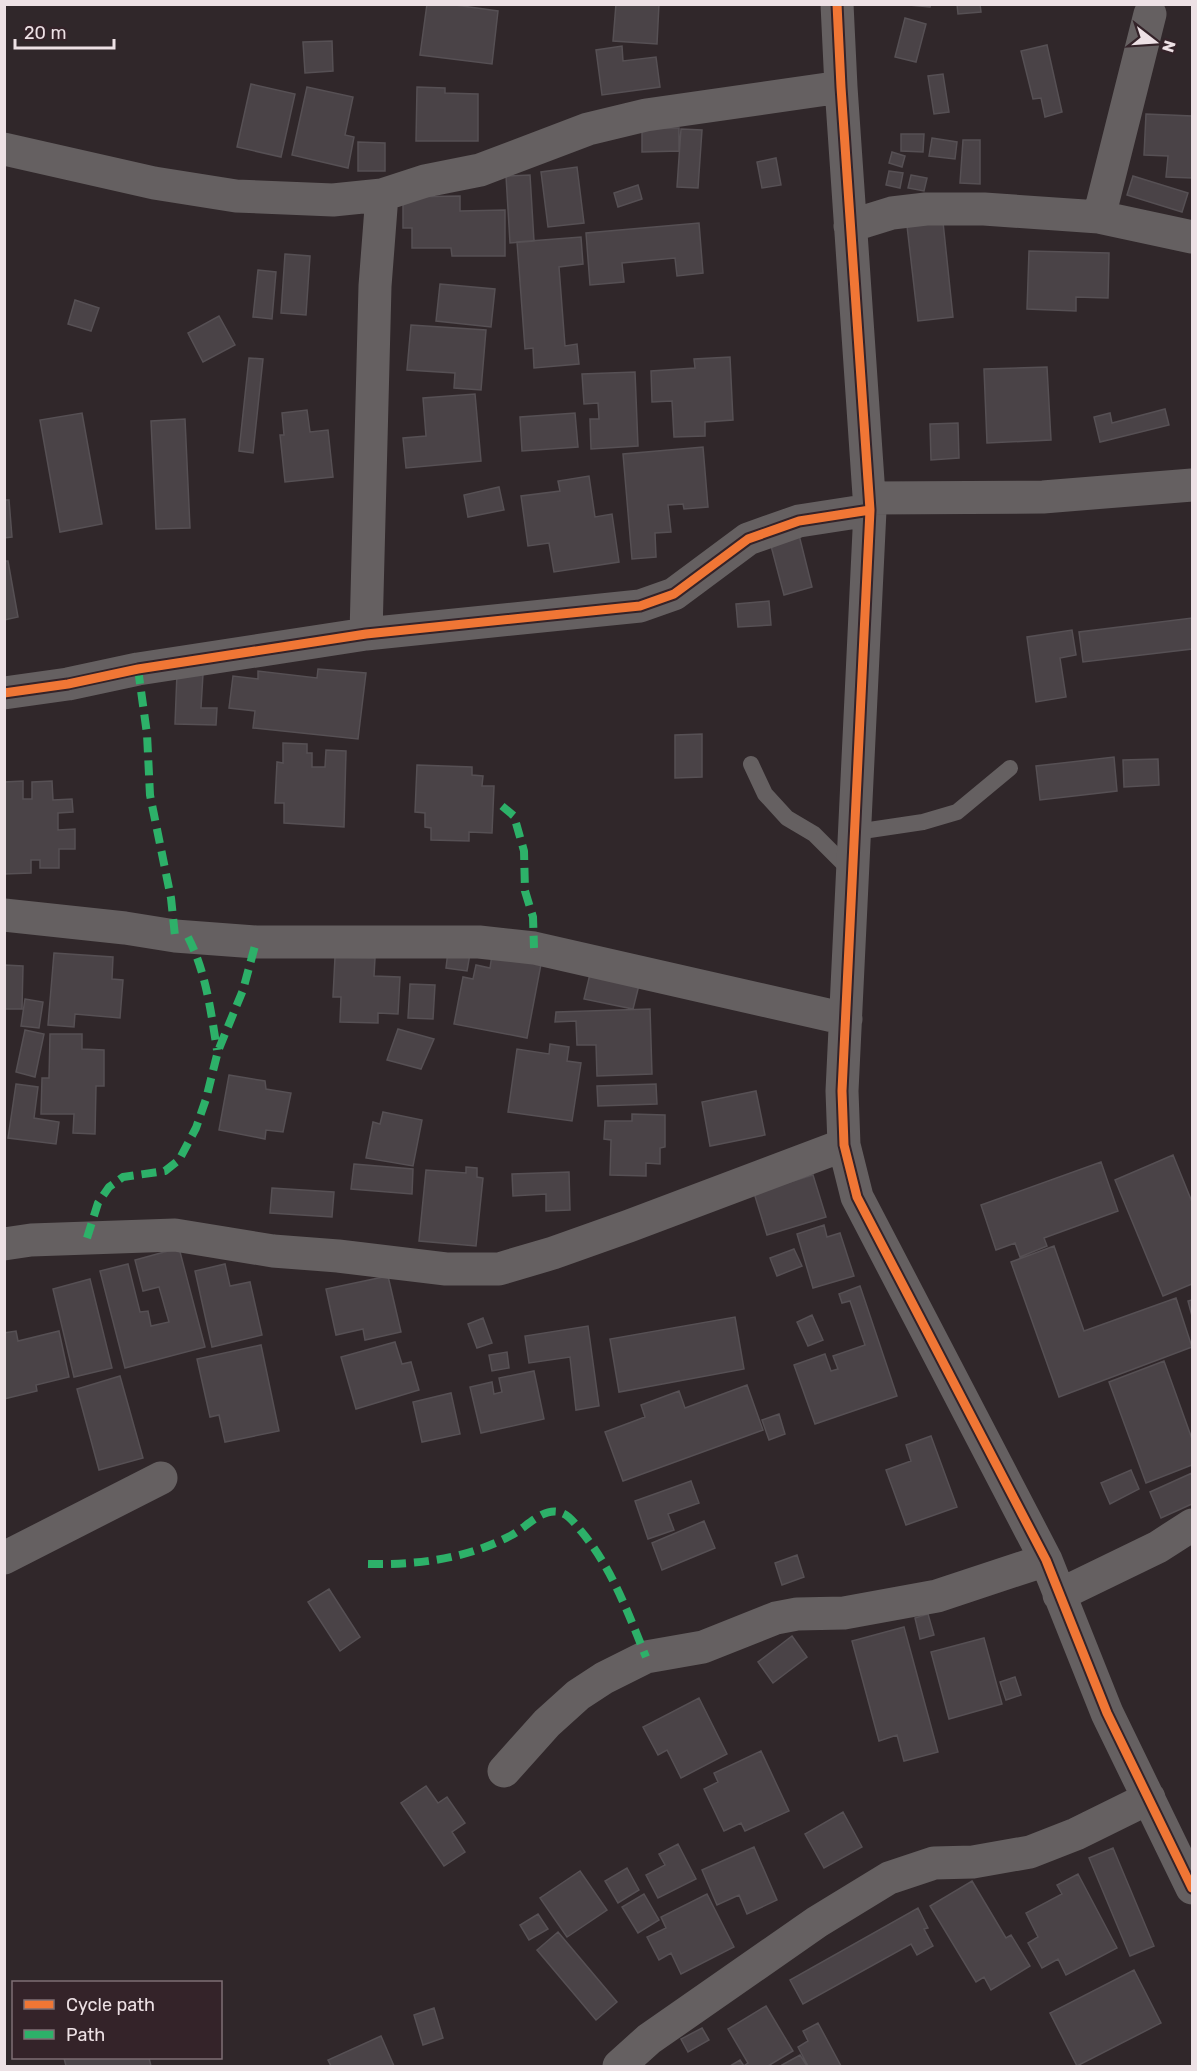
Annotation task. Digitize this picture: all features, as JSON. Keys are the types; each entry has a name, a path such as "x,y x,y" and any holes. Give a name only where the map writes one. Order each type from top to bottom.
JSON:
{"street":[{"path":"837,4 870,504 842,1091 844,1145 857,1197 1046,1560 1107,1713 1192,1888"},
{"path":"1098,217 1150,14"},
{"path":"4,149 154,183 236,196 333,201 382,195 425,181 480,170 588,129 646,115 841,87"},
{"path":"366,634 375,286 382,195"},
{"path":"850,226 892,213 926,209 984,209 1098,217 1192,237"},
{"path":"4,693 68,684 138,669 366,634 640,606 674,594 748,538 799,521 870,504 1043,497 1192,485"},
{"path":"4,915 124,927 175,936 256,942 479,942 534,948 846,1019"},
{"path":"4,1244 31,1240 175,1235 273,1251 446,1269 500,1269 618,1230 844,1145"},
{"path":"4,1558 161,1478"},
{"path":"1059,1595 1158,1546 1192,1525"},
{"path":"504,1771 547,1723 578,1695 604,1678 646,1657 703,1647 776,1618 797,1614 844,1613 936,1596 1046,1560"},
{"path":"619,2067 649,2039 817,1922 889,1878 934,1863 973,1862 1030,1852 1076,1834 1149,1798"}],"lane":[{"path":"752,764 765,794 787,818 814,834 851,871"},
{"path":"856,832 923,822 957,812 1010,768"}],"building":[{"path":"427,4 448,4 498,11 492,64 420,55"},
{"path":"616,4 659,4 657,44 613,41"},
{"path":"898,4 931,4 930,7"},
{"path":"957,4 980,4 981,12 958,14"},
{"path":"905,18 926,24 916,62 895,57"},
{"path":"332,41 333,71 305,73 303,42"},
{"path":"1047,45 1062,112 1045,117 1041,98 1033,99 1021,51"},
{"path":"622,46 623,61 656,57 660,87 602,95 596,50"},
{"path":"943,74 949,112 934,114 928,76"},
{"path":"251,84 295,94 281,157 237,147"},
{"path":"307,87 353,97 345,135 354,137 348,168 292,155"},
{"path":"417,87 445,88 445,93 478,94 478,141 416,141"},
{"path":"1146,114 1192,116 1192,178 1166,177 1168,156 1144,155"},
{"path":"642,128 679,128 679,151 642,152"},
{"path":"681,129 702,130 698,188 677,187"},
{"path":"901,134 924,134 923,152 901,151"},
{"path":"932,138 957,142 955,159 929,156"},
{"path":"963,140 980,140 980,184 960,183"},
{"path":"358,142 385,143 385,171 358,171"},
{"path":"892,152 905,156 902,167 889,163"},
{"path":"776,158 781,185 762,188 757,162"},
{"path":"577,167 584,223 548,227 541,172"},
{"path":"889,171 903,173 900,188 886,185"},
{"path":"530,175 534,241 510,243 506,176"},
{"path":"911,175 927,178 924,191 908,188"},
{"path":"1133,176 1188,193 1182,212 1127,195"},
{"path":"638,185 642,199 618,207 614,193"},
{"path":"460,196 460,211 505,210 505,256 452,256 451,248 412,248 412,228 403,228 403,197"},
{"path":"943,222 953,317 918,321 907,226"},
{"path":"699,223 703,273 677,276 675,258 622,263 624,282 590,285 586,233"},
{"path":"581,237 583,264 559,267 565,346 577,344 579,364 534,368 533,348 525,349 517,242"},
{"path":"1029,251 1109,253 1108,298 1076,297 1076,311 1027,309"},
{"path":"285,254 310,256 306,315 281,313"},
{"path":"258,270 276,272 272,319 253,317"},
{"path":"440,284 495,289 491,327 436,321"},
{"path":"75,300 99,308 91,331 68,324"},
{"path":"219,316 235,345 203,362 188,333"},
{"path":"411,325 486,330 481,390 454,388 455,373 407,370"},
{"path":"730,357 733,420 705,422 705,436 674,437 672,401 652,402 651,371 695,368 694,359"},
{"path":"249,358 263,359 253,453 239,451"},
{"path":"1047,367 1051,440 987,443 984,369"},
{"path":"635,372 638,446 591,449 590,419 599,419 598,403 584,404 582,374"},
{"path":"475,394 481,461 406,468 403,438 426,436 423,398"},
{"path":"1165,409 1169,425 1100,442 1094,417 1110,413 1112,423"},
{"path":"307,410 310,432 328,430 333,477 285,482 280,435 284,435 282,413"},
{"path":"82,413 102,524 60,532 40,420"},
{"path":"575,413 578,447 522,451 520,417"},
{"path":"185,419 190,528 156,529 151,421"},
{"path":"958,423 959,458 931,460 930,424"},
{"path":"703,447 708,507 684,509 683,504 668,505 671,532 655,533 656,557 632,559 623,454"},
{"path":"589,476 595,517 612,514 619,562 554,572 549,543 528,546 521,496 560,491 558,481"},
{"path":"499,487 504,510 468,517 464,495"},
{"path":"4,500 9,500 12,537 4,538"},
{"path":"799,535 812,587 784,595 770,542"},
{"path":"4,561 8,561 18,617 4,620"},
{"path":"769,601 771,625 738,627 736,604"},
{"path":"1192,618 1192,649 1083,662 1079,632"},
{"path":"1072,630 1076,655 1060,658 1066,697 1036,702 1027,637"},
{"path":"318,669 366,673 358,739 253,728 255,711 229,708 233,676 258,679 258,671 317,678"},
{"path":"177,673 203,674 201,708 217,708 216,725 175,724"},
{"path":"702,734 702,777 675,778 675,735"},
{"path":"283,743 307,744 307,753 312,753 312,767 325,767 326,750 346,751 344,827 284,823 284,803 275,803 277,762 283,763"},
{"path":"1114,757 1117,791 1040,800 1036,766"},
{"path":"1158,759 1159,785 1124,787 1123,760"},
{"path":"417,765 472,767 472,775 483,776 482,786 494,786 492,833 469,832 469,841 431,840 431,828 425,827 425,813 415,812"},
{"path":"23,781 23,799 32,799 32,782 52,781 53,800 72,799 73,812 58,813 58,830 75,829 75,849 59,849 59,868 40,868 40,860 31,860 31,873 4,874 4,782"},
{"path":"448,951 470,954 467,971 446,968"},
{"path":"54,953 113,957 112,979 123,980 120,1018 75,1014 74,1027 48,1025"},
{"path":"492,955 541,964 527,1038 454,1024 463,977 473,979 476,965 490,968"},
{"path":"335,957 375,958 374,976 400,977 398,1014 378,1013 378,1023 340,1022 341,997 333,997"},
{"path":"4,965 23,966 22,1009 4,1009"},
{"path":"590,974 639,985 633,1009 584,999"},
{"path":"410,984 435,985 433,1019 408,1018"},
{"path":"25,999 43,1002 39,1028 21,1026"},
{"path":"650,1009 652,1074 597,1076 596,1045 577,1045 576,1021 555,1022 556,1012"},
{"path":"398,1029 434,1039 421,1069 387,1060"},
{"path":"25,1030 44,1034 35,1077 16,1072"},
{"path":"50,1034 82,1034 82,1049 104,1050 104,1086 96,1086 95,1134 73,1133 74,1114 41,1114 42,1078 49,1078"},
{"path":"550,1044 569,1047 567,1061 581,1063 572,1121 508,1112 517,1049 549,1054"},
{"path":"229,1075 265,1081 266,1089 291,1093 283,1132 266,1130 265,1139 219,1130"},
{"path":"16,1084 38,1087 34,1118 59,1122 56,1144 8,1138"},
{"path":"656,1084 657,1104 598,1106 597,1086"},
{"path":"756,1091 765,1135 710,1146 702,1102"},
{"path":"383,1112 422,1120 413,1166 366,1158 373,1122 380,1124"},
{"path":"632,1114 665,1115 665,1147 660,1148 660,1164 646,1163 646,1176 610,1175 611,1140 604,1139 605,1121 632,1121"},
{"path":"1173,1155 1192,1202 1192,1284 1163,1296 1115,1180"},
{"path":"1101,1162 1118,1211 1044,1238 1047,1246 1020,1257 1015,1243 996,1250 981,1205"},
{"path":"354,1164 413,1169 412,1194 351,1189"},
{"path":"466,1167 477,1168 477,1177 483,1178 476,1246 419,1241 426,1170 466,1173"},
{"path":"569,1172 570,1210 546,1211 546,1194 513,1196 512,1174"},
{"path":"813,1175 826,1217 767,1235 754,1193"},
{"path":"272,1188 334,1192 332,1217 270,1213"},
{"path":"824,1225 827,1237 840,1233 854,1276 813,1288 797,1234"},
{"path":"1054,1246 1084,1331 1176,1298 1192,1347 1059,1397 1011,1262"},
{"path":"179,1248 205,1347 125,1368 100,1271 128,1264 140,1312 148,1311 151,1326 169,1322 159,1287 143,1291 135,1260"},
{"path":"794,1249 802,1266 777,1276 770,1258"},
{"path":"225,1264 230,1286 250,1282 262,1335 212,1347 195,1271"},
{"path":"388,1276 401,1332 365,1340 363,1329 336,1335 326,1289"},
{"path":"90,1279 112,1368 74,1377 53,1289"},
{"path":"860,1286 897,1396 815,1424 794,1365 825,1354 831,1371 838,1369 833,1356 865,1345 850,1301 842,1303 839,1294"},
{"path":"1192,1300 1192,1316 1188,1301"},
{"path":"812,1315 823,1340 808,1346 797,1322"},
{"path":"735,1317 744,1369 619,1392 610,1339"},
{"path":"483,1318 492,1343 477,1348 468,1324"},
{"path":"588,1326 599,1406 576,1410 570,1357 529,1363 525,1336"},
{"path":"16,1331 18,1341 59,1331 69,1377 36,1385 37,1391 4,1399 4,1333"},
{"path":"395,1342 402,1364 411,1362 419,1390 356,1409 341,1357"},
{"path":"261,1345 279,1431 225,1442 219,1415 210,1417 197,1359"},
{"path":"507,1352 509,1368 492,1371 489,1355"},
{"path":"1164,1361 1192,1439 1192,1465 1146,1483 1109,1382"},
{"path":"534,1371 544,1419 481,1433 470,1387 492,1382 494,1394 502,1392 499,1378"},
{"path":"120,1376 143,1458 99,1470 77,1389"},
{"path":"747,1385 763,1430 623,1481 605,1432 645,1417 641,1405 679,1391 685,1408"},
{"path":"451,1393 460,1434 422,1442 413,1402"},
{"path":"779,1414 785,1434 769,1440 762,1420"},
{"path":"931,1436 957,1507 906,1525 886,1470 911,1461 906,1445"},
{"path":"1131,1470 1139,1489 1110,1504 1101,1483"},
{"path":"1192,1473 1192,1504 1161,1518 1150,1492"},
{"path":"691,1481 699,1503 668,1514 674,1530 648,1539 635,1501"},
{"path":"704,1521 715,1548 662,1570 652,1543"},
{"path":"797,1555 804,1577 782,1585 775,1563"},
{"path":"329,1589 360,1637 340,1651 308,1602"},
{"path":"928,1614 934,1635 920,1639 915,1618"},
{"path":"904,1627 938,1752 904,1761 897,1735 879,1741 852,1641"},
{"path":"792,1636 807,1657 773,1683 758,1662"},
{"path":"984,1638 1002,1704 949,1719 931,1652"},
{"path":"1015,1677 1021,1695 1006,1700 1000,1682"},
{"path":"699,1698 727,1754 681,1778 667,1750 658,1755 643,1727"},
{"path":"761,1751 789,1811 745,1831 741,1823 724,1831 704,1789 718,1782 714,1773"},
{"path":"426,1786 438,1803 447,1797 465,1823 452,1832 465,1852 444,1866 401,1803"},
{"path":"843,1812 862,1847 824,1868 805,1834"},
{"path":"678,1844 696,1879 658,1898 646,1875 665,1865 659,1854"},
{"path":"754,1847 777,1900 747,1914 739,1895 717,1905 702,1870"},
{"path":"1113,1848 1154,1946 1130,1956 1089,1858"},
{"path":"627,1868 639,1890 618,1903 605,1881"},
{"path":"580,1871 607,1910 567,1937 540,1898"},
{"path":"1078,1874 1117,1948 1066,1975 1058,1959 1042,1968 1028,1943 1038,1937 1026,1913 1062,1894 1057,1885"},
{"path":"972,1881 1006,1938 1011,1935 1030,1966 991,1990 984,1977 976,1982 930,1906"},
{"path":"644,1894 659,1920 638,1933 622,1907"},
{"path":"707,1894 734,1947 681,1974 671,1953 659,1960 647,1937 666,1928 661,1917"},
{"path":"918,1908 928,1928 924,1929 933,1946 917,1955 911,1944 803,2004 790,1980"},
{"path":"538,1914 548,1929 529,1940 520,1925"},
{"path":"558,1932 617,2002 596,2020 537,1950"},
{"path":"1134,1970 1161,2023 1077,2066 1050,2013"},
{"path":"766,2006 793,2051 768,2066 746,2066 748,2063 728,2029"},
{"path":"434,2008 443,2038 423,2045 414,2015"},
{"path":"818,2023 841,2066 808,2066 798,2047 808,2041 803,2031"},
{"path":"702,2028 709,2040 688,2052 681,2039"},
{"path":"381,2036 394,2066 331,2066 328,2060"},
{"path":"800,2055 807,2066 782,2065"},
{"path":"64,2059 149,2059 151,2066 66,2066"},
{"path":"740,2060 744,2066 730,2066"}],"marked path":[{"path":"138,669 147,734 150,795 171,898 175,936"},
{"path":"502,806 514,816 524,851 525,891 533,917 534,948"},
{"path":"188,937 204,978 217,1050"},
{"path":"87,1238 98,1203 109,1187 123,1177 165,1171 179,1160 196,1128 218,1051 243,990 256,942"},
{"path":"368,1564 423,1562 459,1555 510,1536 548,1512 562,1513 575,1523 602,1560 646,1657"}],"cycle path":[{"path":"837,4 870,510 842,1091 844,1145 857,1197 1046,1560 1107,1713 1192,1888"},
{"path":"4,693 68,684 138,669 366,634 640,606 674,594 748,539 799,521 870,510"}]}
